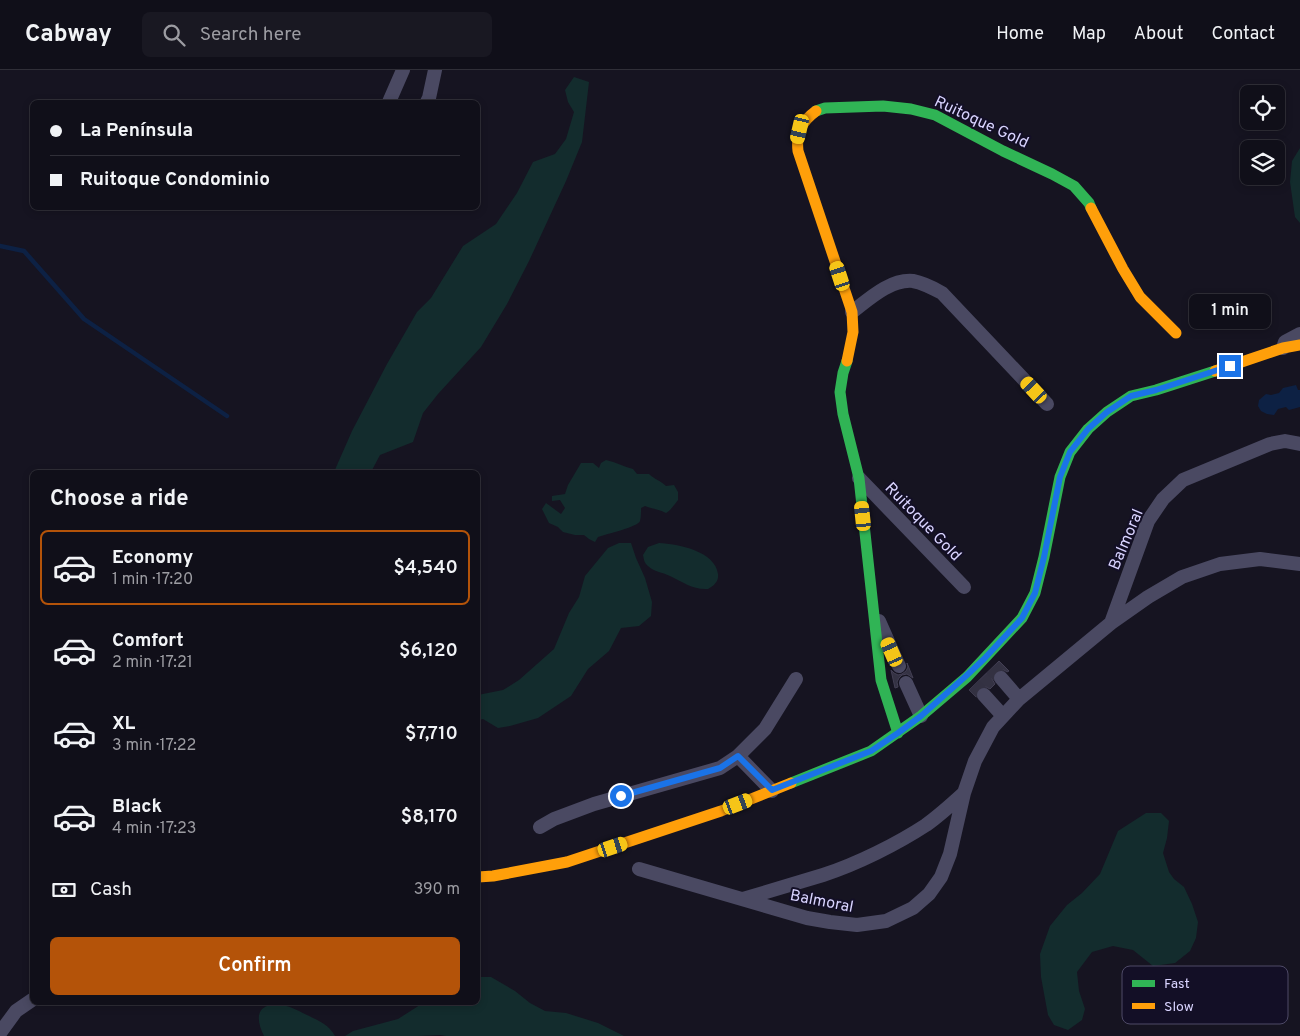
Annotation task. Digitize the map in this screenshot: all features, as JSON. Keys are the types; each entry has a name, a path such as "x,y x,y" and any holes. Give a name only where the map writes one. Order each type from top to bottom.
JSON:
{"street":[{"path":"390,100 403,70"},
{"path":"428,100 434,70"},
{"name":"Ruitoque Gold","path":"898,733 881,680 859,478 843,414 840,392 853,332 852,312 798,151 797,140 800,129 806,120 815,112 825,108 884,106 911,109 935,115 1074,186 1089,203 1123,269 1140,297 1176,333"},
{"path":"852,312 880,290 896,283 912,281 928,286 942,293 1047,404"},
{"path":"1283,348 1285,342 1300,334"},
{"path":"480,877 567,862 721,810 871,751 921,716 975,686 992,669 1035,593 1060,477 1070,452 1088,429 1107,412 1131,396 1175,384 1283,348 1300,345"},
{"name":"Balmoral","path":"1111,623 1148,521 1163,499 1183,480 1270,444 1285,442 1300,444"},
{"name":"Ruitoque Gold","path":"859,478 964,587"},
{"name":"Balmoral","path":"639,869 807,918 830,922 857,925 886,921 904,913 929,894 941,877 950,854 964,793 975,762 993,727 1019,699 1111,623 1148,596 1182,576 1220,564 1260,559 1300,564"},
{"name":"Ruitoque Gold","path":"874,610 899,666"},
{"path":"992,669 1019,699"},
{"path":"540,827 554,819 594,804 720,768 738,756 765,728 796,679"},
{"path":"906,683 921,716"},
{"path":"975,686 1002,716"},
{"path":"738,756 772,790"},
{"name":"Balmoral","path":"743,899 825,874 861,860 926,825 964,793"},
{"path":"0,1033 16,1011 30,1001"}],"green space":[{"path":"574,77 589,82 582,142 529,261 507,304 481,347 423,413 413,442 380,455 372,470 335,470 352,431 387,364 417,312 431,298 463,246 496,224 517,193 533,162 555,154 566,139 574,112 568,102 565,90"},
{"path":"1300,148 1300,223 1295,217 1290,182 1292,161"},
{"path":"606,460 633,469 637,474 649,474 666,486 674,485 678,492 678,500 666,513 645,506 641,508 640,521 638,523 598,537 595,542 584,535 563,532 558,527 549,523 542,509 546,503 561,514 565,508 560,500 552,501 552,496 565,494 581,463 593,463 599,468 601,463"},
{"path":"619,543 631,543 652,602 651,616 639,626 621,628 609,651 588,669 571,696 538,718 498,728 483,719 480,720 480,695 503,690 519,680 554,649 569,613 579,597 585,576 608,548"},
{"path":"659,543 685,547 703,554 715,566 718,574 716,583 708,589 698,588 650,568 645,562 643,555 648,547"},
{"path":"1146,813 1161,813 1169,821 1163,853 1169,872 1184,887 1192,904 1198,922 1196,938 1190,951 1175,963 1153,966 1133,950 1113,946 1092,952 1077,972 1079,991 1085,1009 1082,1020 1068,1030 1054,1025 1048,1015 1041,977 1040,954 1050,926 1067,905 1082,893 1100,874 1118,831"},
{"path":"480,977 491,977 545,1011 566,1013 598,1023 624,1036 345,1036 353,1031 398,1019 420,1005 480,1005"},
{"path":"281,1005 292,1008 319,1021 329,1028 335,1036 264,1036 259,1014 265,1007"}],"water":[{"path":"1296,385 1298,390 1300,390 1300,407 1289,410 1286,407 1278,409 1274,415 1261,411 1258,406 1259,400 1266,394 1279,393 1283,388"}],"building":[{"path":"999,661 1009,671 1000,669 996,671 992,679 995,684 990,689 983,686 979,688 976,692 976,697 969,690"},
{"path":"907,663 913,678 907,674 902,675 897,682 898,687 895,688 891,670 898,675 902,674 908,667"}],"waterway":[{"path":"0,246 24,251 84,319 227,416"}],"tunnel":[{"path":"992,668 1001,678"},
{"path":"974,685 984,695"}],"traffic: fast":[{"path":"816,111 825,108 883,106 911,109 935,115 1074,186 1091,208"},
{"path":"847,361 840,392 843,414 859,478 881,680 898,733"},
{"path":"791,783 871,751 921,716 967,677 1022,618 1035,593 1060,477 1070,452 1088,429 1107,412 1131,396 1215,371"}],"traffic: slow":[{"path":"816,111 801,128 798,139 798,151 852,312 853,332 847,361"},
{"path":"1091,208 1140,297 1176,333"},
{"path":"1215,371 1283,348 1300,345"},
{"path":"480,877 567,862 721,811 791,783"}],"route":[{"path":"621,796 720,768 738,756 772,790 871,751 898,733 921,716 966,676 1022,618 1035,593 1060,477 1070,452 1088,429 1107,412 1131,396 1156,390 1230,366"}]}
